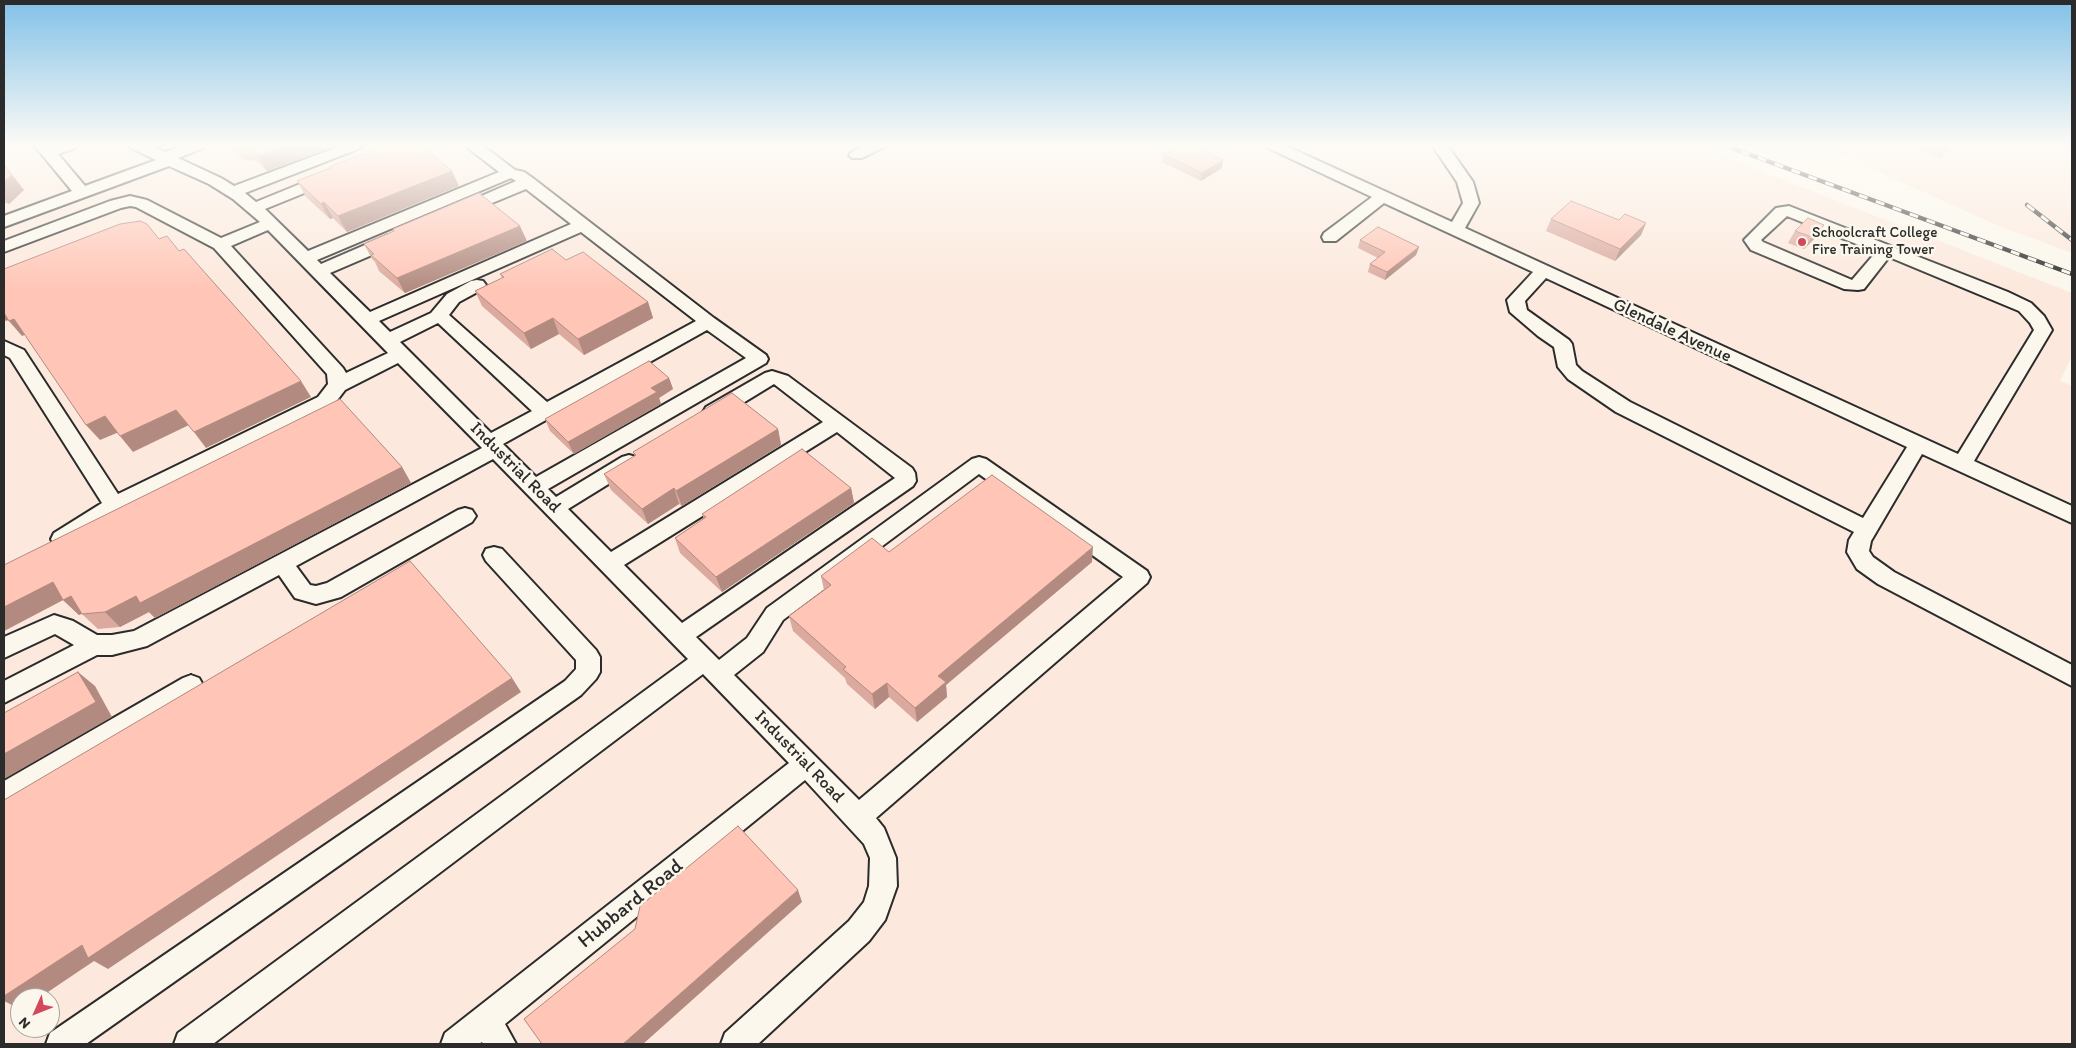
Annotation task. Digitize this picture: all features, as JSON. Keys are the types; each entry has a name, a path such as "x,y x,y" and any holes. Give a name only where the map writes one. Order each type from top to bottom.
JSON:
{"street":[{"path":"4,222 80,194"},
{"name":"Industrial Road","path":"235,194 270,223 493,446 862,821 875,837 884,865 883,886 875,910 859,931 736,1044"},
{"path":"254,208 289,194"},
{"path":"312,265 465,194"},
{"path":"450,216 501,194"},
{"path":"534,488 758,359 543,194"},
{"name":"Glendale Avenue","path":"1378,194 2072,515"},
{"path":"1456,230 1471,203 1468,194"},
{"path":"1330,237 1383,196"},
{"path":"4,247 116,204 130,201 141,203 220,244 336,372 338,385"},
{"path":"1886,250 1858,285 1850,285 1757,246 1752,240 1782,211 1789,211 2002,296 2025,307 2038,320 2043,330 1962,464"},
{"path":"141,220 160,213"},
{"path":"220,244 270,223"},
{"path":"45,549 78,530 114,505 325,402 338,385 437,317 453,298 588,229"},
{"path":"367,320 588,229"},
{"path":"312,265 406,234"},
{"path":"1543,271 1516,300 1519,312 1563,344 1567,367 1575,375 1623,407 1867,528"},
{"path":"437,317 444,319 545,412"},
{"path":"4,648 54,624 66,628 94,644 112,645 139,639 282,563 493,446 545,412 708,322"},
{"path":"4,347 17,354 114,505"},
{"path":"680,636 906,481 905,473 781,380 772,378 695,423"},
{"path":"609,564 838,422"},
{"path":"1918,444 1860,540 1858,552 1865,563 1886,578 2072,676"},
{"path":"554,508 645,453"},
{"path":"189,1044 711,667 755,645 775,614 979,464 1139,577 862,821"},
{"path":"282,563 303,592 316,595 333,591 465,516"},
{"path":"61,1044 574,688 588,672 588,657 494,554"},
{"path":"4,693 94,644"},
{"path":"4,794 191,685"},
{"name":"Hubbard Road","path":"456,1044 493,1033 806,764"}],"shaded area":[{"path":"4,194 1820,194 2072,293 2072,356 2060,381 2072,386 2072,1044 4,1044"},
{"path":"1928,194 2072,194 2072,253 1994,224"}],"building":[{"path":"310,194 394,194 338,216 324,202 321,204"},
{"path":"477,194 480,194 520,226 397,278 371,255 374,254 364,244 394,231 393,229"},
{"path":"1571,201 1619,220 1625,214 1646,223 1620,249 1551,219"},
{"path":"1808,218 1824,225 1812,237 1795,231"},
{"path":"140,221 147,224 159,239 167,236 179,251 184,249 301,381 194,432 176,410 120,436 105,416 86,425 14,319 9,321 4,313 4,269 120,224"},
{"path":"1378,227 1419,247 1387,272 1370,264 1385,252 1360,240"},
{"path":"552,249 566,260 583,252 648,302 578,339 553,318 524,333 475,291 504,277 500,274"},
{"path":"649,361 669,378 651,388 657,392 568,442 545,419"},
{"path":"732,393 778,429 676,491 674,488 642,509 604,474 636,455 633,452"},
{"path":"340,399 402,467 140,603 136,596 105,612 82,614 71,596 63,600 53,582 4,607 4,565"},
{"path":"802,449 851,488 716,577 675,538 706,517 702,514"},
{"path":"992,475 1093,547 938,676 946,682 915,708 887,683 872,694 843,669 846,667 789,616 831,585 821,576 872,538 889,552"},
{"path":"410,561 512,678 88,958 82,945 16,988 10,988 10,992 4,996 4,800"},
{"path":"78,672 96,702 4,754 4,713"},
{"path":"738,826 798,890 623,1044 542,1044 524,1019 635,929 640,906"}],"railway":[{"path":"1856,194 2072,274"},
{"path":"2027,205 2072,240"}],"place":[{"name":"Schoolcraft College Fire Training Tower","path":"1802,242"}]}
